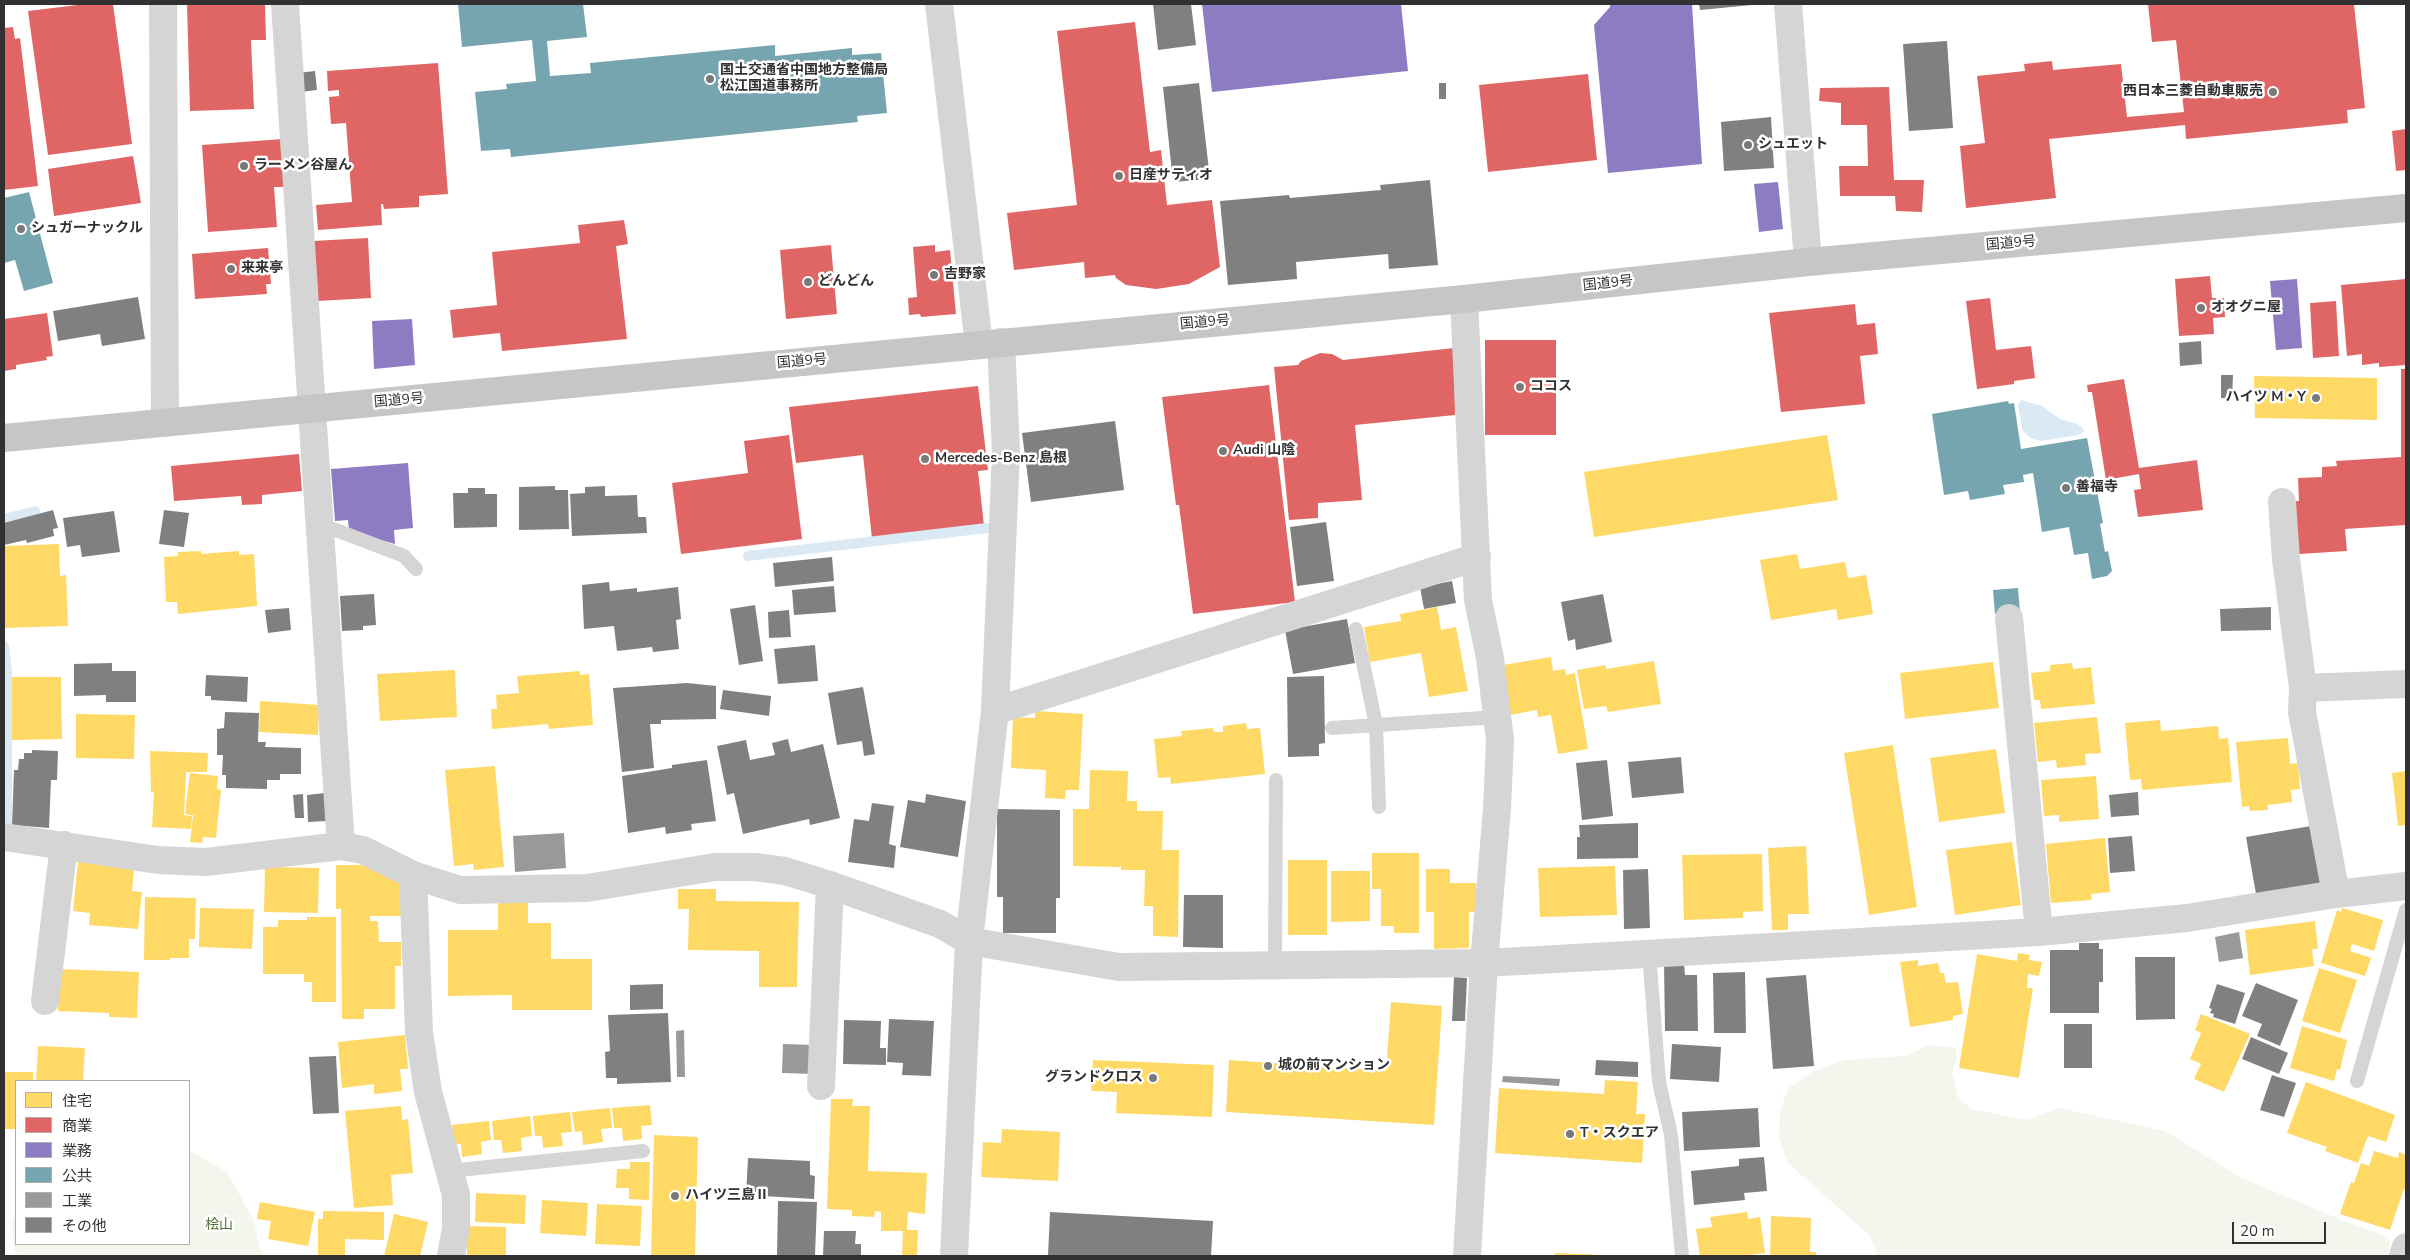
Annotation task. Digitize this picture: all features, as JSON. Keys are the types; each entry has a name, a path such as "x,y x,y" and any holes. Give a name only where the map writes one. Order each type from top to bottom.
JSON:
{"highway":[{"name":"国道9号","path":"4,438 1464,299 1808,262 2406,208"}],"street":[{"path":"163,4 166,422"},
{"path":"285,4 318,527 341,846"},
{"path":"939,4 1006,452 995,712 970,941 954,1256"},
{"path":"1788,4 1808,262"},
{"path":"1464,299 1478,600 1490,658 1500,740 1497,809 1484,963 1467,1256"},
{"path":"2282,502 2286,559 2303,688 2302,712 2336,894"},
{"path":"995,712 1477,557"},
{"path":"2009,618 2039,932"},
{"path":"2303,688 2406,684"},
{"path":"4,837 158,860 206,862 341,846 362,850 412,875 460,890 586,888 695,870 733,866 785,871 940,924 970,941 1119,967 1484,963 2039,932 2187,918 2336,894 2406,886"},
{"path":"44,1001 64,845"},
{"path":"412,875 419,1032 428,1092 456,1195 456,1228 451,1256"},
{"path":"821,1086 830,885"},
{"path":"2403,1256 2406,1247"}],"lane":[{"path":"318,527 328,527 404,556 416,569"},
{"path":"1356,629 1376,724 1379,806"},
{"path":"1332,728 1498,717"},
{"path":"1275,965 1276,780"},
{"path":"2357,1081 2406,910"},
{"path":"1649,953 1659,1082 1671,1135 1682,1256"},
{"path":"449,1171 643,1151"}],"green space":[{"path":"1928,1045 1955,1048 1957,1057 1952,1072 1958,1097 1971,1109 2027,1120 2059,1108 2165,1131 2242,1178 2344,1221 2381,1234 2390,1241 2388,1256 1878,1256 1870,1236 1787,1162 1779,1138 1780,1113 1788,1088 1814,1071 1845,1060 1906,1056"},
{"name":"桧山","path":"190,1151 227,1172 254,1221 259,1245 264,1256 18,1256 14,1249 12,1224 15,1216 15,1245 190,1245"}],"shaded area":[{"path":"2021,400 2042,406 2060,419 2077,424 2083,428 2084,432 2078,435 2041,441 2030,438 2022,430 2018,405"}],"building: 住宅":[{"name":"ハイツ M・Y","path":"2254,376 2377,378 2377,420 2255,418"},
{"path":"1827,435 1838,500 1594,537 1584,472"},
{"path":"59,544 60,576 66,575 68,626 4,628 4,546"},
{"path":"201,551 201,554 239,551 239,555 254,554 257,606 178,614 177,602 166,602 164,557 178,556 178,552"},
{"path":"1797,554 1800,569 1845,562 1848,578 1866,575 1873,614 1838,620 1836,609 1771,620 1760,560"},
{"path":"1437,607 1441,630 1456,627 1468,691 1429,697 1421,653 1370,662 1364,627 1401,621 1400,614"},
{"path":"1551,657 1553,671 1565,669 1566,675 1575,673 1588,749 1558,754 1551,715 1538,717 1537,710 1505,716 1497,666"},
{"path":"1654,661 1661,704 1608,712 1606,706 1584,709 1577,670 1606,665 1606,669"},
{"path":"1993,662 1999,708 1905,719 1900,673"},
{"path":"2072,663 2073,669 2091,667 2095,704 2041,709 2040,700 2034,700 2031,673 2050,671 2050,665"},
{"path":"455,670 457,717 380,721 377,674"},
{"path":"580,671 580,675 589,674 593,725 549,729 548,724 492,729 491,709 497,709 496,695 519,693 517,676"},
{"path":"12,677 61,677 62,739 12,740"},
{"path":"260,701 319,705 318,735 259,732"},
{"path":"1035,711 1083,714 1079,790 1066,790 1065,799 1045,798 1046,770 1011,768 1013,717 1035,718"},
{"path":"76,714 135,715 134,759 76,758"},
{"path":"2097,717 2101,753 2085,754 2086,765 2057,768 2056,760 2038,762 2034,723"},
{"path":"2160,720 2161,731 2218,726 2219,739 2228,738 2232,782 2142,790 2141,779 2130,780 2125,723"},
{"path":"1246,723 1247,729 1260,728 1265,774 1171,784 1170,777 1158,778 1154,739 1182,736 1181,731 1213,728 1214,732 1223,732 1223,726"},
{"path":"2288,738 2290,764 2298,763 2300,789 2291,790 2292,802 2267,805 2268,810 2250,811 2249,806 2242,807 2236,742"},
{"path":"1893,745 1917,907 1869,915 1844,753"},
{"path":"1996,749 2005,813 1939,822 1930,758"},
{"path":"150,751 208,753 207,772 186,772 184,815 192,816 191,829 152,827 154,792 151,792"},
{"path":"495,766 504,867 474,870 473,864 454,866 445,770"},
{"path":"1090,770 1128,771 1127,801 1137,801 1137,811 1163,811 1162,850 1179,850 1178,937 1153,936 1153,906 1144,906 1145,870 1121,870 1121,867 1073,866 1073,809 1089,809"},
{"path":"2406,771 2406,825 2398,826 2392,773"},
{"path":"190,773 218,776 217,789 221,790 216,838 203,837 202,843 190,842 193,816 196,816 185,814"},
{"path":"2096,776 2099,819 2059,822 2059,815 2044,816 2041,780"},
{"path":"2105,838 2110,892 2091,894 2092,900 2051,903 2046,844"},
{"path":"2012,842 2021,905 1955,915 1946,850"},
{"path":"1806,846 1809,914 1788,914 1788,930 1772,930 1768,848"},
{"path":"1372,853 1419,853 1419,933 1394,933 1394,926 1381,926 1381,889 1372,889"},
{"path":"1762,854 1763,911 1743,912 1743,918 1684,920 1682,855"},
{"path":"1288,860 1327,860 1327,935 1288,935"},
{"path":"78,861 134,869 132,891 142,892 138,929 89,925 90,913 73,911"},
{"path":"336,865 372,865 399,874 407,916 370,916 370,921 378,921 379,942 401,942 401,966 395,966 395,1009 364,1009 364,1019 342,1019 341,909 336,909"},
{"path":"1615,866 1617,915 1540,917 1538,868"},
{"path":"265,867 319,868 318,913 264,912"},
{"path":"1426,869 1450,869 1450,883 1476,883 1476,912 1469,912 1469,948 1434,949 1434,912 1426,912"},
{"path":"1331,871 1370,871 1370,921 1331,922"},
{"path":"678,889 716,889 716,901 799,902 797,987 759,987 759,951 688,950 689,909 678,909"},
{"path":"145,897 196,898 195,939 189,939 189,958 144,960"},
{"path":"498,899 528,899 528,923 551,923 551,959 592,959 592,1010 512,1010 512,995 448,996 448,930 498,930"},
{"path":"200,908 254,909 252,949 199,947"},
{"path":"2342,908 2383,920 2374,951 2352,944 2350,951 2371,958 2365,976 2321,963 2337,910 2341,912"},
{"path":"307,917 336,917 336,1002 312,1002 312,982 304,982 304,974 263,974 263,927 278,927 278,920 307,920"},
{"path":"2315,921 2318,949 2312,949 2314,966 2250,975 2245,930"},
{"path":"2018,953 2030,955 2029,960 2042,962 2039,976 2028,974 2027,988 2033,988 2019,1078 1959,1068 1977,954 2017,961"},
{"path":"1918,960 1918,966 1938,963 1940,973 1944,973 1946,983 1958,982 1963,1014 1953,1016 1953,1020 1910,1027 1900,962"},
{"path":"2319,968 2357,980 2340,1033 2302,1021"},
{"path":"59,969 139,972 137,1018 109,1017 109,1013 58,1011"},
{"name":"城の前マンション","path":"1391,1002 1442,1006 1434,1125 1226,1112 1229,1060 1386,1071"},
{"path":"2201,1014 2250,1034 2224,1092 2194,1079 2201,1064 2190,1059 2201,1033 2195,1030"},
{"path":"2302,1026 2347,1040 2340,1070 2337,1069 2334,1081 2290,1068"},
{"path":"405,1035 408,1069 400,1069 402,1091 374,1094 374,1084 342,1088 338,1042"},
{"path":"38,1046 85,1048 83,1080 36,1080"},
{"name":"グランドクロス","path":"1093,1060 1214,1065 1212,1117 1116,1113 1117,1092 1091,1091"},
{"path":"4,1072 33,1072 33,1080 15,1080 15,1129 4,1129"},
{"name":"T・スクエア","path":"1605,1080 1638,1082 1636,1114 1645,1114 1642,1163 1495,1153 1499,1088 1604,1094"},
{"path":"2306,1082 2395,1115 2386,1142 2368,1136 2358,1163 2325,1151 2327,1147 2287,1133"},
{"path":"831,1099 853,1099 852,1106 870,1106 868,1171 927,1173 925,1214 908,1212 907,1230 918,1230 917,1256 902,1256 903,1231 881,1231 881,1212 875,1211 874,1217 852,1216 852,1210 827,1209"},
{"path":"650,1105 652,1125 641,1126 642,1139 623,1141 622,1128 614,1128 612,1108"},
{"path":"401,1106 402,1120 408,1119 413,1173 391,1175 393,1205 354,1208 345,1111"},
{"path":"610,1108 612,1128 601,1129 603,1142 583,1145 582,1131 575,1132 572,1112"},
{"path":"570,1112 572,1132 561,1133 563,1146 543,1148 542,1136 535,1136 533,1116"},
{"path":"530,1116 532,1136 521,1138 522,1151 503,1153 501,1140 494,1140 492,1121"},
{"path":"489,1121 491,1140 481,1142 482,1154 462,1157 461,1144 454,1145 452,1125"},
{"path":"1002,1129 1060,1132 1058,1181 981,1177 983,1142 1001,1143"},
{"name":"ハイツ三島Ⅱ","path":"654,1135 698,1137 695,1256 651,1256"},
{"path":"2374,1151 2398,1158 2399,1152 2406,1155 2406,1190 2404,1189 2390,1230 2340,1214 2351,1182 2354,1183 2361,1163 2369,1166"},
{"path":"630,1162 650,1162 649,1200 629,1199 629,1188 616,1188 617,1169 630,1169"},
{"path":"476,1193 526,1195 525,1224 475,1222"},
{"path":"542,1200 588,1203 586,1236 540,1233"},
{"path":"260,1202 315,1212 308,1246 268,1239 271,1221 257,1219"},
{"path":"597,1204 642,1206 640,1246 595,1244"},
{"path":"323,1211 384,1212 384,1240 345,1239 345,1256 318,1256 318,1219 323,1219"},
{"path":"1747,1212 1748,1219 1760,1217 1765,1253 1740,1256 1700,1256 1696,1229 1712,1227 1710,1217"},
{"path":"394,1214 428,1222 420,1256 384,1256"},
{"path":"1771,1216 1811,1218 1810,1252 1816,1252 1816,1256 1770,1256"},
{"path":"467,1226 506,1227 506,1256 467,1256"},
{"path":"1555,1253 1604,1255 1604,1256 1555,1256"}],"building: 商業":[{"path":"86,4 113,4 132,144 48,155 28,11"},
{"path":"187,4 265,4 266,40 251,40 254,109 190,111"},
{"name":"西日本三菱自動車販売","path":"2148,4 2354,4 2365,108 2347,110 2348,123 2186,139 2185,125 2049,139 2056,198 1966,208 1960,146 1985,143 1977,76 2025,71 2024,64 2052,61 2053,70 2121,64 2127,117 2184,112 2176,40 2152,42"},
{"name":"日産サティオ","path":"1135,22 1150,152 1161,150 1167,205 1212,200 1220,267 1189,284 1156,289 1126,285 1116,278 1115,275 1085,278 1084,262 1014,270 1007,213 1077,205 1057,31"},
{"path":"13,27 15,39 20,38 38,186 4,190 4,28"},
{"path":"438,63 448,194 419,196 419,207 384,209 383,204 381,204 382,225 318,230 316,205 352,202 346,123 331,124 329,97 339,96 339,90 328,91 327,71"},
{"path":"1588,74 1597,160 1488,172 1479,85"},
{"path":"1889,87 1894,180 1924,180 1922,212 1896,211 1895,196 1840,196 1839,166 1868,166 1867,125 1841,125 1841,103 1819,101 1820,88"},
{"path":"2406,129 2406,170 2396,171 2392,131"},
{"name":"ラーメン谷屋ん","path":"283,139 286,187 274,187 277,227 208,232 202,145"},
{"path":"133,156 141,203 54,216 48,169"},
{"path":"624,220 628,244 616,246 627,339 502,351 500,333 453,338 450,310 497,305 492,252 580,243 578,225"},
{"path":"368,238 371,298 317,301 313,241"},
{"name":"どんどん","path":"831,245 837,314 786,319 780,250"},
{"name":"吉野家","path":"935,245 935,252 950,250 956,314 921,317 920,314 909,315 908,298 917,297 913,247"},
{"name":"来来亭","path":"268,248 271,284 266,284 267,294 195,299 192,254"},
{"name":"オオグニ屋","path":"2210,276 2212,298 2224,298 2225,317 2213,318 2214,334 2179,336 2175,279"},
{"path":"2406,279 2406,365 2379,367 2379,363 2362,365 2362,354 2347,356 2341,285"},
{"path":"1990,298 1996,350 2031,346 2035,378 2014,381 2014,384 1977,389 1966,301"},
{"path":"2336,301 2339,356 2313,358 2310,303"},
{"path":"1855,304 1857,325 1875,323 1878,354 1860,356 1865,404 1781,412 1769,313"},
{"path":"47,313 53,356 46,357 47,360 16,365 16,369 4,371 4,319"},
{"name":"ココス","path":"1485,340 1556,340 1556,435 1485,435"},
{"path":"1454,348 1455,415 1355,425 1362,500 1318,503 1318,518 1289,520 1274,367 1298,365 1301,361 1320,353 1332,354 1343,360"},
{"path":"2401,369 2406,369 2406,525 2345,529 2347,551 2299,554 2295,501 2299,501 2298,478 2322,477 2322,467 2337,466 2336,461 2401,457"},
{"path":"2124,379 2139,468 2197,460 2203,510 2138,517 2134,490 2141,489 2139,474 2106,480 2092,392 2088,392 2087,385"},
{"name":"Audi 山陰","path":"1269,385 1295,602 1193,614 1179,505 1176,505 1162,397"},
{"name":"Mercedes-Benz 島根","path":"978,386 988,470 978,471 984,526 872,539 863,455 796,463 789,407"},
{"path":"789,435 802,539 681,554 672,483 748,473 744,441"},
{"path":"299,454 302,491 262,495 262,504 242,505 241,496 174,501 171,466"}],"building: 業務":[{"path":"1202,4 1401,4 1408,71 1212,92"},
{"path":"1610,4 1692,4 1702,164 1608,173 1594,25 1610,7"},
{"path":"1778,182 1783,229 1759,232 1754,184"},
{"path":"2297,279 2302,348 2276,350 2270,281"},
{"path":"412,319 415,365 374,369 372,321"},
{"path":"408,463 413,528 394,530 395,544 349,531 348,520 335,521 331,469"}],"building: 公共":[{"name":"国土交通省中国地方整備局 松江国道事務所","path":"458,4 583,4 587,37 547,41 550,76 591,73 590,63 775,45 775,56 852,48 852,55 881,53 887,113 857,116 858,122 511,157 510,149 481,151 475,92 507,89 506,84 536,81 532,40 462,47"},
{"name":"シュガーナックル","path":"29,192 53,283 24,291 15,260 4,263 4,198"},
{"name":"善福寺","path":"2008,401 2009,404 2014,403 2021,449 2087,438 2103,523 2100,524 2105,552 2108,551 2112,571 2107,576 2092,579 2088,553 2074,555 2069,527 2042,532 2033,473 2023,475 2024,482 2003,485 2005,494 1970,500 1968,491 1944,495 1932,414"},
{"path":"2018,588 2020,612 1995,614 1993,590"}],"building: 工業":[{"path":"564,833 566,868 515,872 513,836"},
{"path":"2239,932 2243,958 2219,962 2215,937"},
{"path":"684,1030 685,1077 677,1077 676,1031"},
{"path":"783,1044 815,1045 814,1074 782,1073"},
{"path":"1503,1076 1560,1079 1559,1086 1502,1082"}],"building: その他":[{"path":"1153,4 1191,4 1196,45 1158,50"},
{"path":"1699,4 1752,4 1752,5 1700,10"},
{"path":"1947,41 1953,128 1909,131 1903,44"},
{"path":"315,71 317,90 300,92 298,73"},
{"path":"1199,83 1210,179 1173,182 1163,87"},
{"path":"1439,83 1446,83 1446,99 1439,99"},
{"name":"シュエット","path":"1771,117 1774,168 1724,171 1721,122"},
{"path":"1430,180 1438,265 1389,269 1388,254 1296,262 1297,279 1228,285 1220,201 1289,195 1290,198 1381,190 1380,185"},
{"path":"138,297 145,339 102,346 100,334 58,341 53,311"},
{"path":"2201,341 2202,364 2180,366 2179,343"},
{"path":"2221,375 2233,375 2232,399 2221,398"},
{"path":"1115,421 1124,490 1031,502 1022,433"},
{"path":"555,486 555,490 568,490 569,529 519,530 519,487"},
{"path":"605,486 605,496 637,495 638,517 646,517 647,533 572,536 570,494 585,493 585,487"},
{"path":"468,488 485,488 485,494 497,494 497,527 454,528 453,493 468,493"},
{"path":"53,510 58,528 53,529 54,536 27,543 26,540 4,545 4,523"},
{"path":"164,510 189,513 184,547 159,544"},
{"path":"114,511 120,552 82,557 80,545 67,547 63,518"},
{"path":"1326,522 1334,581 1297,586 1290,527"},
{"path":"832,557 834,581 775,587 773,563"},
{"path":"1452,581 1456,603 1424,609 1420,587"},
{"path":"609,582 610,591 637,588 637,592 678,587 681,619 676,620 679,649 653,652 652,647 617,651 614,626 584,629 582,585"},
{"path":"834,586 836,612 794,615 792,590"},
{"path":"374,594 376,625 363,626 363,630 342,631 340,596"},
{"path":"1603,594 1612,642 1576,650 1575,639 1568,641 1561,602"},
{"path":"755,605 763,661 739,665 730,609"},
{"path":"2271,607 2271,630 2221,631 2220,609"},
{"path":"289,608 291,630 268,633 265,610"},
{"path":"789,610 791,637 769,638 768,612"},
{"path":"1347,619 1355,663 1293,674 1285,630"},
{"path":"815,645 818,681 778,684 774,649"},
{"path":"112,663 112,671 136,671 136,702 106,702 106,695 74,696 74,664"},
{"path":"206,675 248,677 247,702 211,700 211,696 205,696"},
{"path":"1324,676 1325,743 1319,744 1319,756 1288,757 1287,677"},
{"path":"687,683 716,686 716,719 661,720 661,724 650,724 654,768 622,772 613,688"},
{"path":"863,687 875,754 864,756 862,741 837,745 828,693"},
{"path":"723,690 771,696 769,716 720,709"},
{"path":"225,712 259,713 258,742 266,742 265,747 301,748 301,774 280,774 280,780 267,780 267,789 226,788 226,775 222,775 223,755 217,755 217,729 224,728"},
{"path":"788,739 791,752 823,744 840,818 810,825 809,819 743,834 734,793 727,795 717,746 746,740 750,760 775,755 772,743"},
{"path":"32,750 58,751 57,780 51,780 49,828 12,825 14,770 18,770 19,759 24,759 24,753 32,753"},
{"path":"1681,757 1684,793 1632,798 1628,762"},
{"path":"707,760 716,821 691,824 692,830 666,834 665,827 628,833 622,776 672,768 672,765"},
{"path":"1607,760 1613,816 1582,820 1576,763"},
{"path":"2138,792 2139,815 2111,817 2109,795"},
{"path":"325,793 327,821 308,822 307,795"},
{"path":"303,794 304,818 295,818 293,795"},
{"path":"926,794 966,801 958,857 900,847 908,800 925,803"},
{"path":"872,803 894,806 889,844 896,846 894,868 848,862 854,819 869,821"},
{"path":"997,809 1060,810 1060,898 1056,898 1056,933 1003,933 1003,897 997,897"},
{"path":"1638,823 1638,858 1577,859 1577,837 1580,837 1579,825"},
{"path":"2311,826 2321,883 2256,894 2246,837"},
{"path":"2132,836 2135,871 2110,873 2108,838"},
{"path":"1648,869 1650,928 1624,929 1623,870"},
{"path":"1184,895 1223,895 1223,948 1183,947"},
{"path":"2079,943 2099,943 2099,949 2103,949 2103,982 2099,982 2099,1013 2050,1013 2050,950 2079,950"},
{"path":"2135,957 2175,957 2175,1019 2136,1020"},
{"path":"1664,964 1684,964 1685,975 1697,975 1698,1031 1665,1031"},
{"path":"1745,972 1746,1033 1714,1033 1713,973"},
{"path":"1806,975 1814,1066 1773,1069 1766,978"},
{"path":"1454,977 1467,978 1465,1021 1452,1021"},
{"path":"2256,983 2298,1000 2280,1046 2257,1036 2262,1024 2242,1016"},
{"path":"663,984 663,1009 630,1010 630,985"},
{"path":"2217,984 2245,993 2235,1024 2213,1017 2214,1014 2210,1013 2212,1009 2209,1008"},
{"path":"668,1013 671,1082 617,1084 617,1078 606,1078 605,1052 610,1051 608,1015"},
{"path":"889,1019 934,1021 931,1076 902,1075 903,1063 887,1062"},
{"path":"844,1020 881,1021 880,1048 886,1048 886,1065 843,1064"},
{"path":"2064,1024 2092,1024 2092,1068 2064,1068"},
{"path":"2251,1037 2288,1053 2279,1074 2242,1059"},
{"path":"1672,1044 1721,1047 1719,1082 1670,1079"},
{"path":"336,1056 339,1113 313,1114 309,1057"},
{"path":"1596,1060 1638,1062 1638,1077 1595,1075"},
{"path":"2272,1075 2296,1083 2284,1117 2260,1110"},
{"path":"1758,1108 1760,1147 1684,1151 1682,1112"},
{"path":"1764,1157 1767,1191 1744,1193 1745,1200 1694,1205 1691,1171 1739,1166 1739,1159"},
{"path":"748,1158 810,1161 810,1175 815,1176 814,1199 746,1195"},
{"path":"778,1201 817,1202 815,1256 777,1256"},
{"path":"1050,1212 1213,1221 1211,1256 1048,1256"},
{"path":"824,1231 856,1231 855,1244 861,1244 861,1256 823,1256"}],"waterway":[{"path":"4,519 35,511"},
{"path":"748,556 987,528"},
{"path":"4,646 7,672 7,827"}],"place":[{"name":"国土交通省中国地方整備局 松江国道事務所","path":"710,79"},
{"name":"西日本三菱自動車販売","path":"2273,92"},
{"name":"シュエット","path":"1748,145"},
{"name":"ラーメン谷屋ん","path":"244,166"},
{"name":"日産サティオ","path":"1119,176"},
{"name":"シュガーナックル","path":"21,229"},
{"name":"来来亭","path":"231,269"},
{"name":"吉野家","path":"934,275"},
{"name":"どんどん","path":"808,282"},
{"name":"オオグニ屋","path":"2201,308"},
{"name":"ココス","path":"1520,387"},
{"name":"ハイツ M・Y","path":"2316,398"},
{"name":"Audi 山陰","path":"1223,451"},
{"name":"Mercedes-Benz 島根","path":"925,459"},
{"name":"善福寺","path":"2066,488"},
{"name":"城の前マンション","path":"1268,1066"},
{"name":"グランドクロス","path":"1153,1078"},
{"name":"T・スクエア","path":"1570,1134"},
{"name":"ハイツ三島Ⅱ","path":"675,1196"}]}
